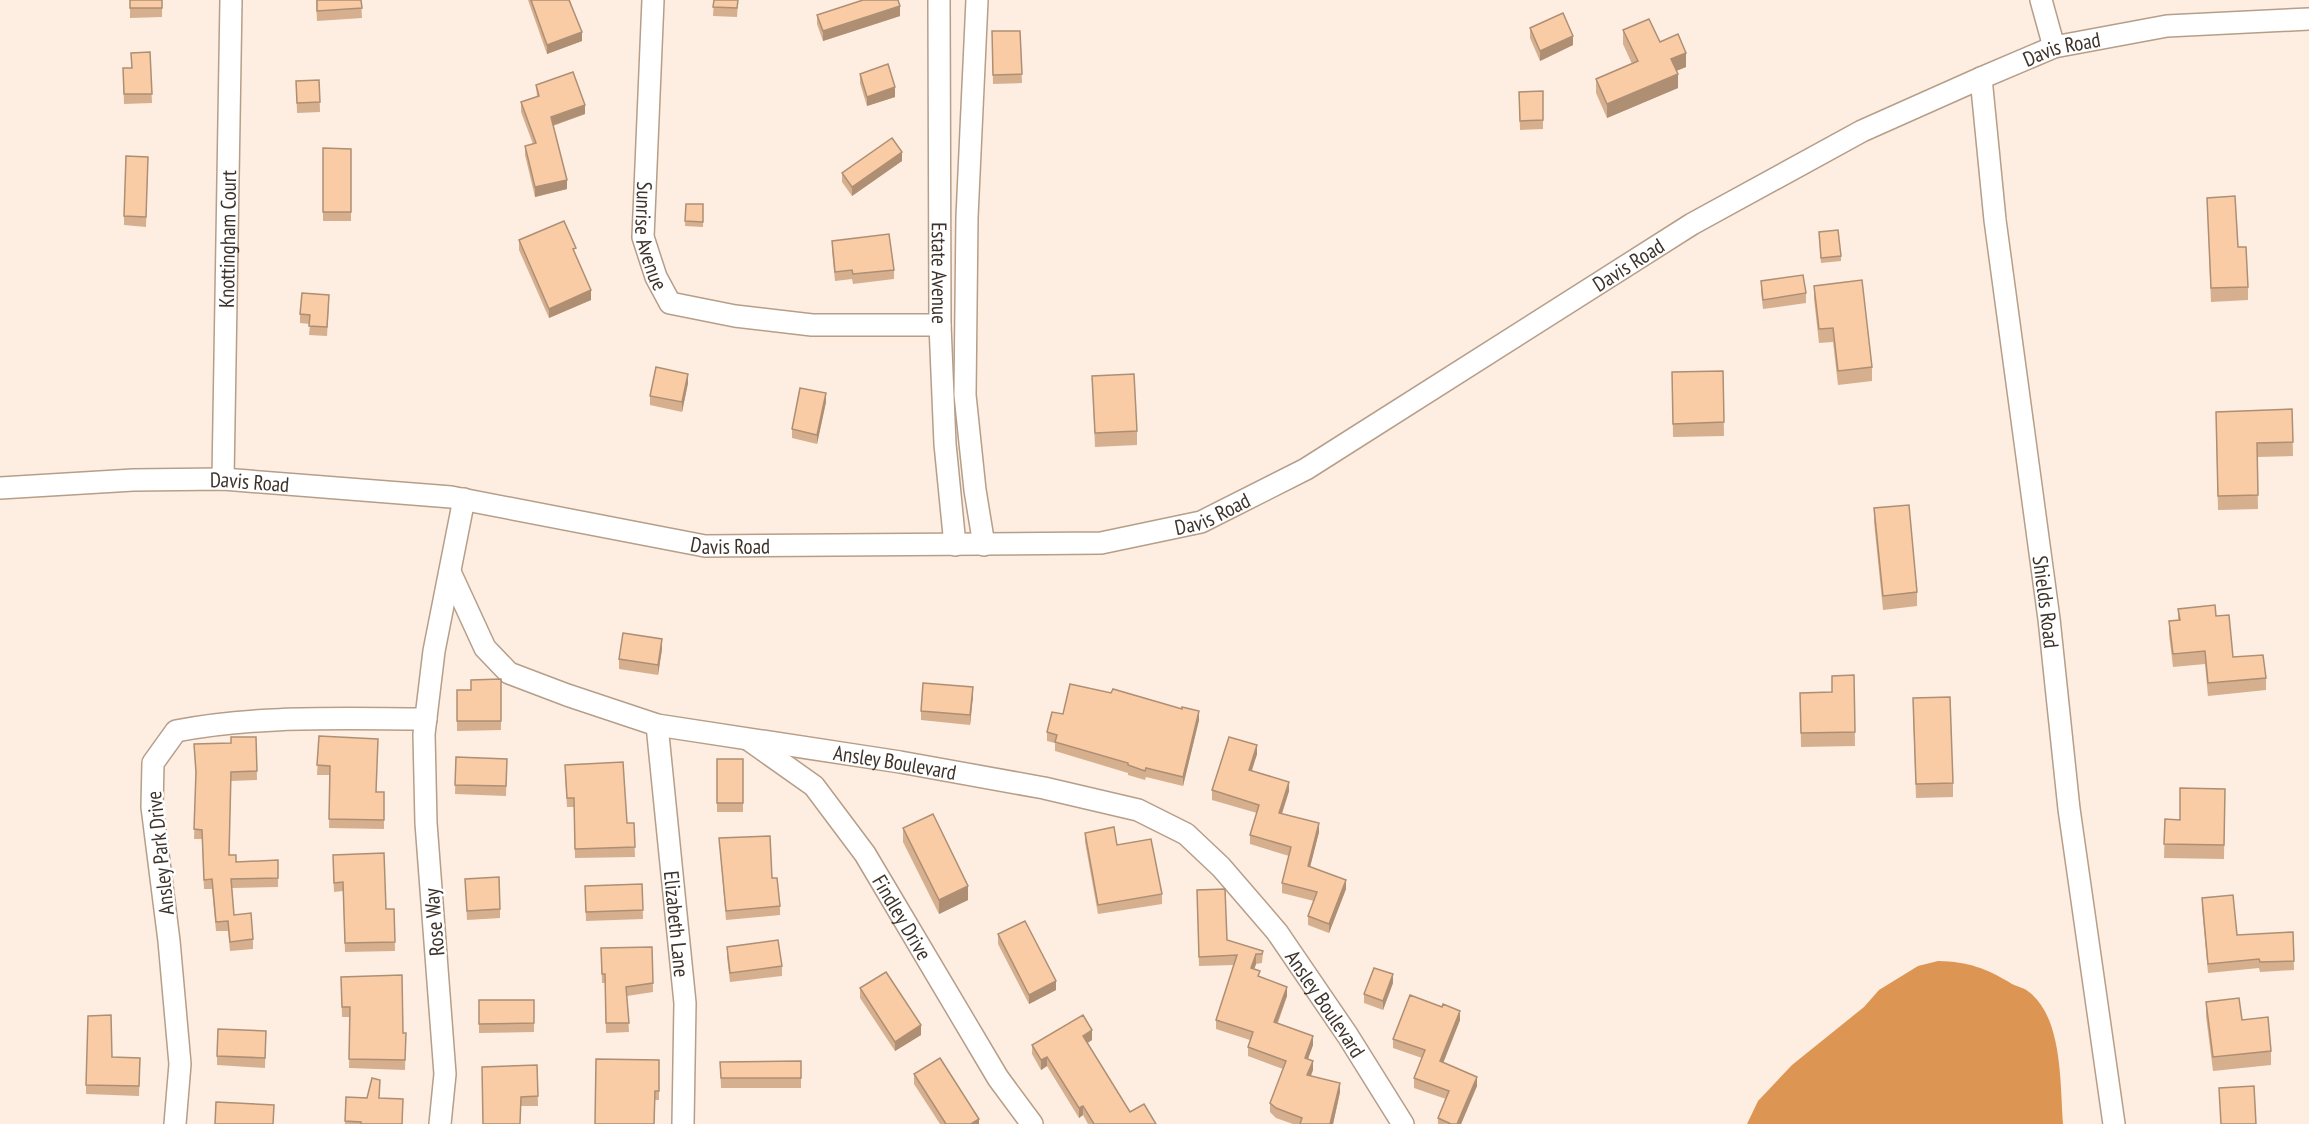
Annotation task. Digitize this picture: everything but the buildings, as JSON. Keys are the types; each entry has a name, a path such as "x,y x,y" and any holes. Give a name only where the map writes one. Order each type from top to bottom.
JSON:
{"street":[{"name":"Knottingham Court","path":"223,479 231,0"},
{"name":"Sunrise Avenue","path":"653,0 642,237 656,277 670,303 735,316 812,325 940,325"},
{"name":"Estate Avenue","path":"939,0 940,325 945,444 956,545"},
{"path":"977,0 967,217 965,395 975,490 984,545"},
{"path":"2041,0 2054,47"},
{"name":"Davis Road","path":"0,488 133,480 223,479 464,499 705,546 1101,543 1201,522 1306,469 1692,224 1862,131 1981,78 2054,47 2167,26 2309,19"},
{"name":"Shields Road","path":"1981,78 1995,220 2049,619 2069,809 2114,1124"},
{"path":"426,719 434,651 464,499"},
{"name":"Ansley Boulevard","path":"450,572 485,648 509,673 657,725 900,762 1056,791 1138,810 1186,834 1221,867 1277,932 1348,1036 1403,1124"},
{"name":"Ansley Park Drive","path":"175,1124 180,1064 169,941 152,807 153,763 176,731 204,726 269,719 426,719"},
{"name":"Rose Way","path":"426,719 424,734 426,823 445,1074 440,1124"},
{"name":"Elizabeth Lane","path":"657,725 685,1003 683,1124"},
{"name":"Findley Drive","path":"746,738 814,786 865,854 998,1078 1032,1124"}],"shaded area":[{"path":"1938,961 1968,964 1985,970 2026,989 2040,1004 2048,1018 2058,1053 2063,1124 1747,1124 1758,1101 1792,1065 1864,1007 1879,990 1918,966"}]}
